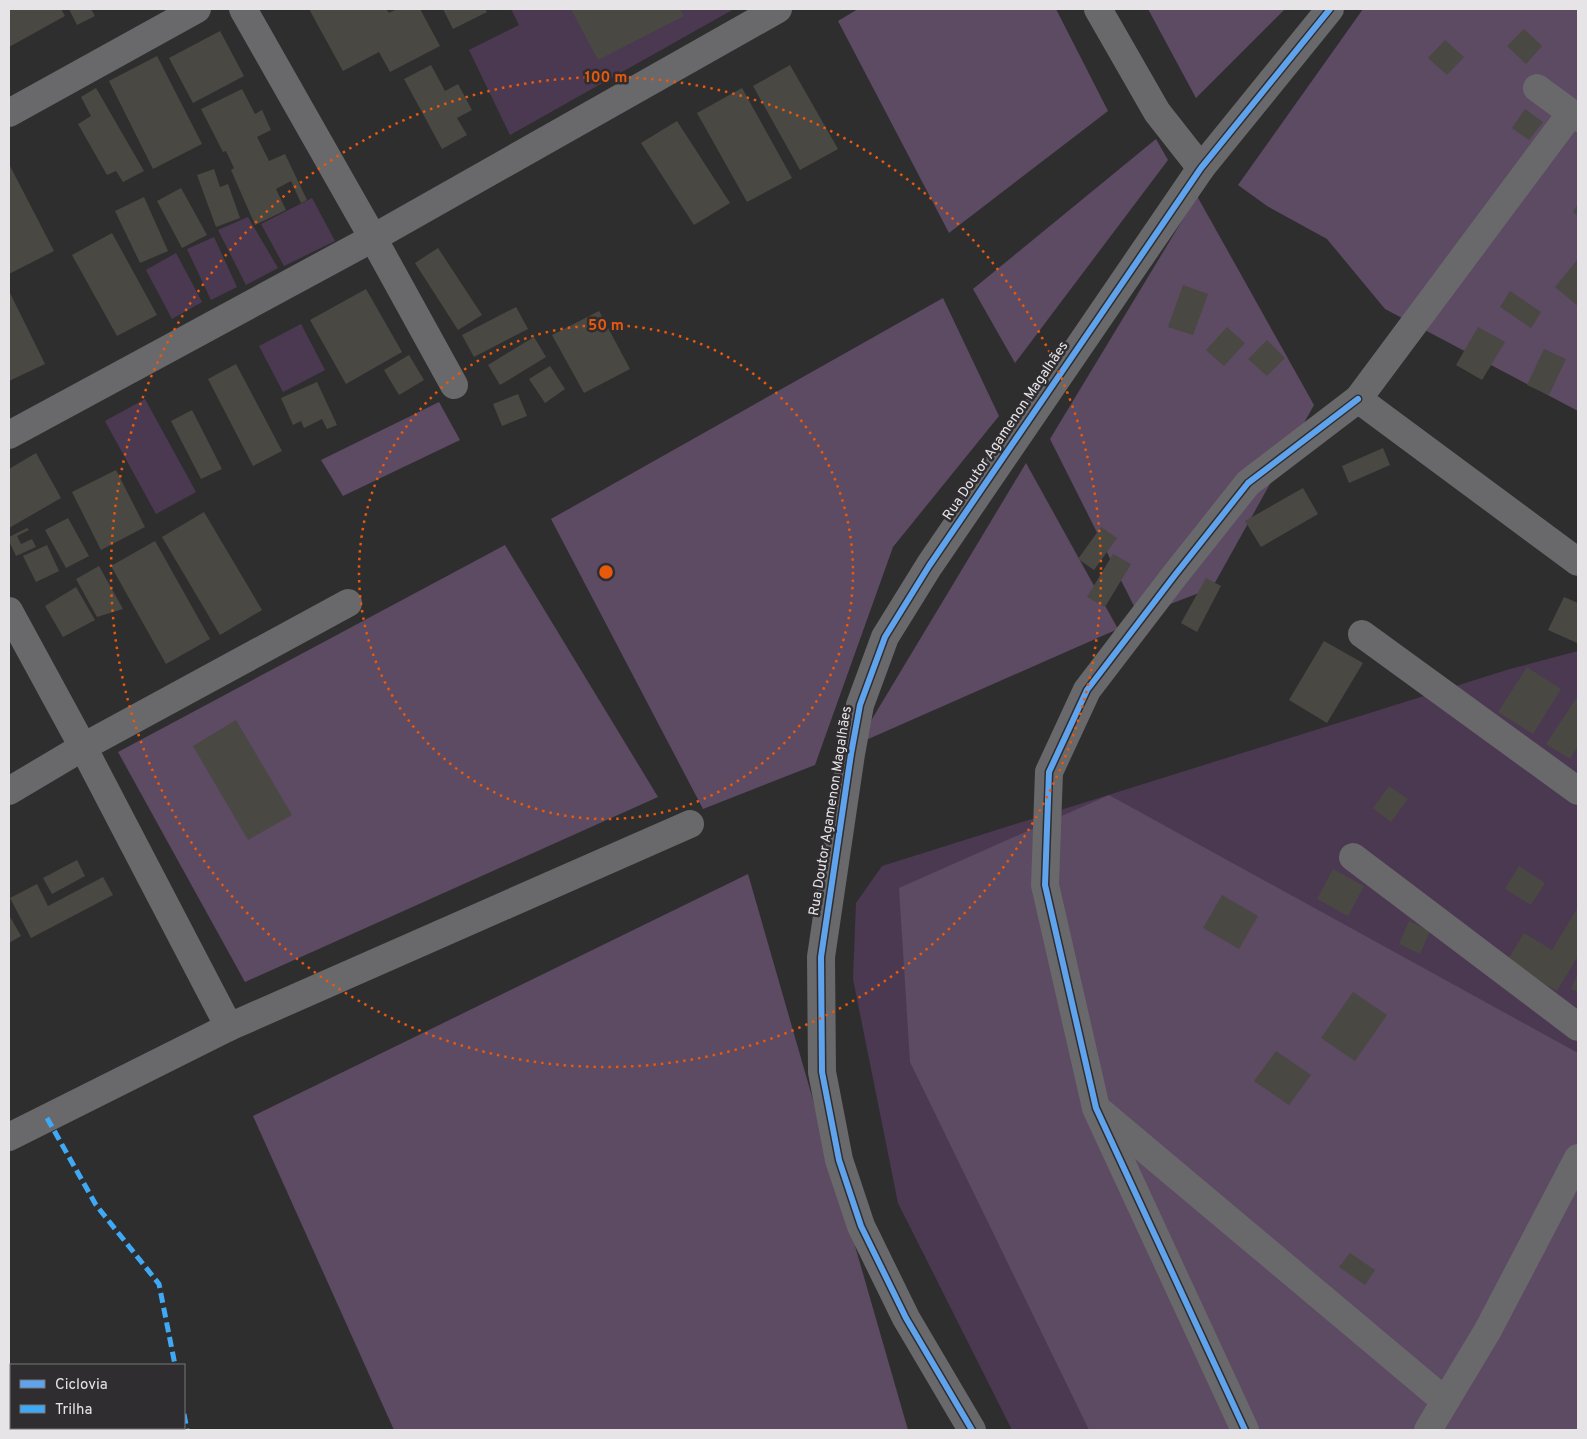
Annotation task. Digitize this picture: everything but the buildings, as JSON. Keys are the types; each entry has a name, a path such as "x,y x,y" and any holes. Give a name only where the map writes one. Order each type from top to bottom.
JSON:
{"street":[{"path":"9,113 197,9"},
{"path":"242,9 373,238 454,385"},
{"path":"9,435 373,238 778,9"},
{"path":"1098,9 1157,112 1201,168"},
{"name":"Rua Doutor Agamenon Magalhães","path":"972,1430 906,1318 861,1226 839,1160 822,1072 821,957 852,744 860,705 885,637 929,566 1201,168 1330,9"},
{"path":"1245,1430 1096,1108 1045,885 1049,772 1087,690 1175,575 1248,484 1358,400 1575,116 1537,88"},
{"path":"1358,400 1578,562"},
{"path":"9,790 83,747 348,603"},
{"path":"9,611 83,747 229,1027"},
{"path":"1362,634 1578,791"},
{"path":"9,1137 229,1027 690,824"},
{"path":"1353,857 1578,1027"},
{"path":"1096,1108 1445,1401"},
{"path":"1428,1430 1488,1330 1578,1158"}],"shaded area":[{"path":"511,9 734,9 510,135 469,50 519,25"},
{"path":"858,9 1056,9 1108,111 949,233 838,21"},
{"path":"1148,9 1285,9 1196,98"},
{"path":"1363,9 1578,9 1578,411 1385,309 1327,239 1267,206 1238,185"},
{"path":"1156,139 1168,160 1015,363 973,289"},
{"path":"1197,196 1314,405 1212,588 1139,616 1050,439"},
{"path":"312,198 335,241 284,266 261,224"},
{"path":"248,217 278,268 246,285 218,230"},
{"path":"214,237 237,287 211,300 187,249"},
{"path":"176,253 202,302 172,319 146,270"},
{"path":"943,298 999,416 893,547 815,765 703,809 551,519"},
{"path":"301,324 325,370 283,392 259,346"},
{"path":"145,399 196,492 156,514 105,421"},
{"path":"439,402 460,440 343,496 321,460"},
{"path":"1026,463 1118,629 857,744"},
{"path":"505,545 658,797 245,982 118,752"},
{"path":"1578,651 1578,1430 1012,1430 898,1203 853,979 856,903 882,866 1510,669"},
{"path":"1109,795 1578,1053 1578,1430 1089,1430 910,1062 899,888"},
{"path":"748,874 908,1430 394,1430 253,1116"}],"marked path":[{"path":"47,1118 96,1205 159,1284 175,1364"},
{"path":"185,1419 187,1430"}],"cycle path":[{"path":"972,1430 906,1318 861,1226 839,1160 822,1072 821,957 860,705 885,637 929,566 1201,168 1330,9"},
{"path":"1245,1430 1096,1108 1045,885 1049,772 1087,690 1248,483 1358,399"}]}
